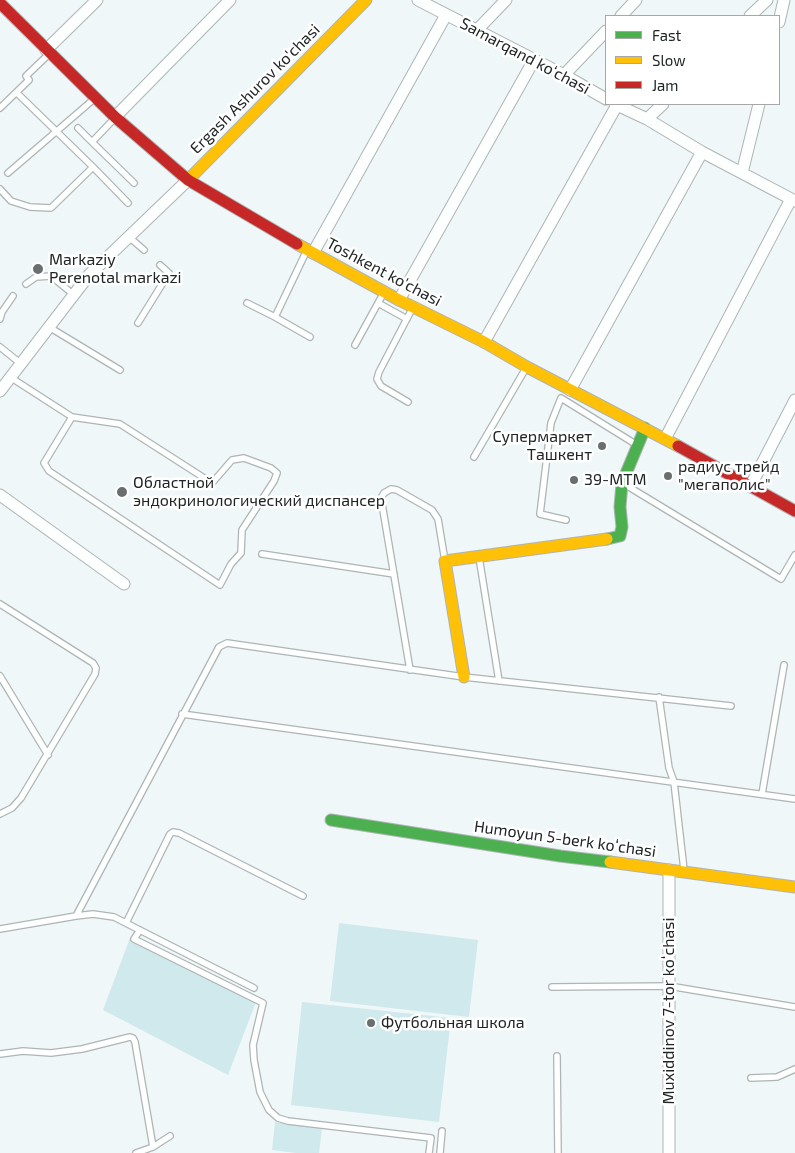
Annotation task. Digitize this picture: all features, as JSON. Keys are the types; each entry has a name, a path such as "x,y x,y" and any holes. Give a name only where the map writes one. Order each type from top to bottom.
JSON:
{"street":[{"path":"48,52 97,0"},
{"path":"115,117 230,0"},
{"name":"Ergash Ashurov ko'chasi","path":"188,180 366,0"},
{"name":"Samarqand ko‘chasi","path":"418,0 564,74 605,97"},
{"path":"476,30 506,0"},
{"path":"622,15 636,0"},
{"path":"751,15 767,0"},
{"path":"780,18 784,0"},
{"name":"Toshkent ko'chasi","path":"0,3 115,117 188,180 310,252 399,300 484,342 795,511"},
{"path":"310,252 446,15"},
{"path":"564,74 605,32"},
{"path":"399,300 534,60"},
{"path":"484,342 611,105"},
{"name":"Samarqand ko‘chasi","path":"619,105 648,119 702,152 793,200"},
{"path":"648,119 662,105"},
{"path":"742,172 759,105"},
{"path":"570,390 702,152"},
{"path":"0,391 89,275 188,180"},
{"path":"665,439 793,200"},
{"path":"750,487 795,400"},
{"path":"464,677 445,561 620,536 622,527 620,507 622,483 645,428"},
{"path":"0,495 124,584"},
{"name":"Humoyun 5-berk koʻchasi","path":"331,820 560,856 795,887"},
{"name":"Muxiddinov 7-tor koʻchasi","path":"669,870 669,1153"}],"lane":[{"path":"0,108 29,80 26,76 48,52"},
{"path":"17,93 128,203"},
{"path":"8,173 95,98"},
{"path":"92,142 115,117"},
{"path":"78,128 134,183"},
{"path":"0,189 11,201 30,207 50,208 93,167"},
{"path":"129,237 144,250"},
{"path":"275,317 310,252"},
{"path":"138,323 169,273 160,264"},
{"path":"26,284 36,277 51,276 74,295"},
{"path":"355,345 384,292"},
{"path":"0,319 2,312 13,296"},
{"path":"246,303 310,337"},
{"path":"378,303 407,319"},
{"path":"408,402 381,386 377,379 378,372 413,307"},
{"path":"49,327 120,370"},
{"path":"0,347 20,363"},
{"path":"474,457 527,367"},
{"path":"10,377 72,417 120,424 212,483 232,460 244,458 272,468 277,473 274,481 242,530 241,553 231,564 220,585 49,472 44,463 72,417"},
{"path":"566,520 540,514 551,423 561,398 637,445"},
{"path":"622,483 781,579 795,554"},
{"path":"410,670 381,498 384,493 391,489 397,490 432,510 438,519 445,561"},
{"path":"262,554 394,574"},
{"path":"479,556 499,681"},
{"path":"0,604 93,663 96,668 95,674 21,798 12,808 0,814"},
{"path":"76,916 219,647 227,643 464,677 731,706"},
{"path":"762,794 784,665"},
{"path":"0,676 48,755"},
{"path":"659,697 669,768 674,782 684,871"},
{"path":"182,714 795,799"},
{"path":"126,923 170,834 173,832 179,833 302,896"},
{"path":"0,929 76,916 106,915 126,923 254,988"},
{"path":"140,930 134,939 263,1003 253,1045 254,1060 260,1092 269,1110 278,1118 288,1121 431,1138 429,1153"},
{"path":"552,988 669,986 795,1007"},
{"path":"0,1054 23,1050 51,1053 82,1049 130,1037 135,1042 153,1147"},
{"path":"557,1056 558,1153"},
{"path":"751,1078 778,1077 795,1069"},
{"path":"440,1153 442,1131"},
{"path":"136,1153 153,1147 170,1136"}],"shaded area":[{"path":"339,923 478,940 469,1017 330,1001"},
{"path":"130,938 256,1002 228,1075 103,1010"},
{"path":"302,1002 451,1018 439,1122 291,1105"},
{"path":"275,1122 322,1128 319,1153 272,1150"}],"traffic: fast":[{"path":"607,539 620,536 622,527 620,507 622,483 645,428"},
{"path":"331,820 560,856 610,862"}],"traffic: slow":[{"path":"188,180 366,0"},
{"path":"297,244 399,300 484,342 527,367 678,446"},
{"path":"464,677 445,561 607,539"},
{"path":"610,862 795,887"}],"traffic: jam":[{"path":"0,3 115,117 188,180 297,244"},
{"path":"678,446 795,511"}],"place":[{"name":"Markaziy Perenotal markazi","path":"38,269"},
{"name":"Супермаркет Ташкент","path":"602,446"},
{"name":"радиус трейд \"мегаполис\"","path":"668,476"},
{"name":"39-MTM","path":"574,480"},
{"name":"Областной эндокринологический диспансер","path":"122,492"},
{"name":"Футбольная школа","path":"371,1023"}]}
